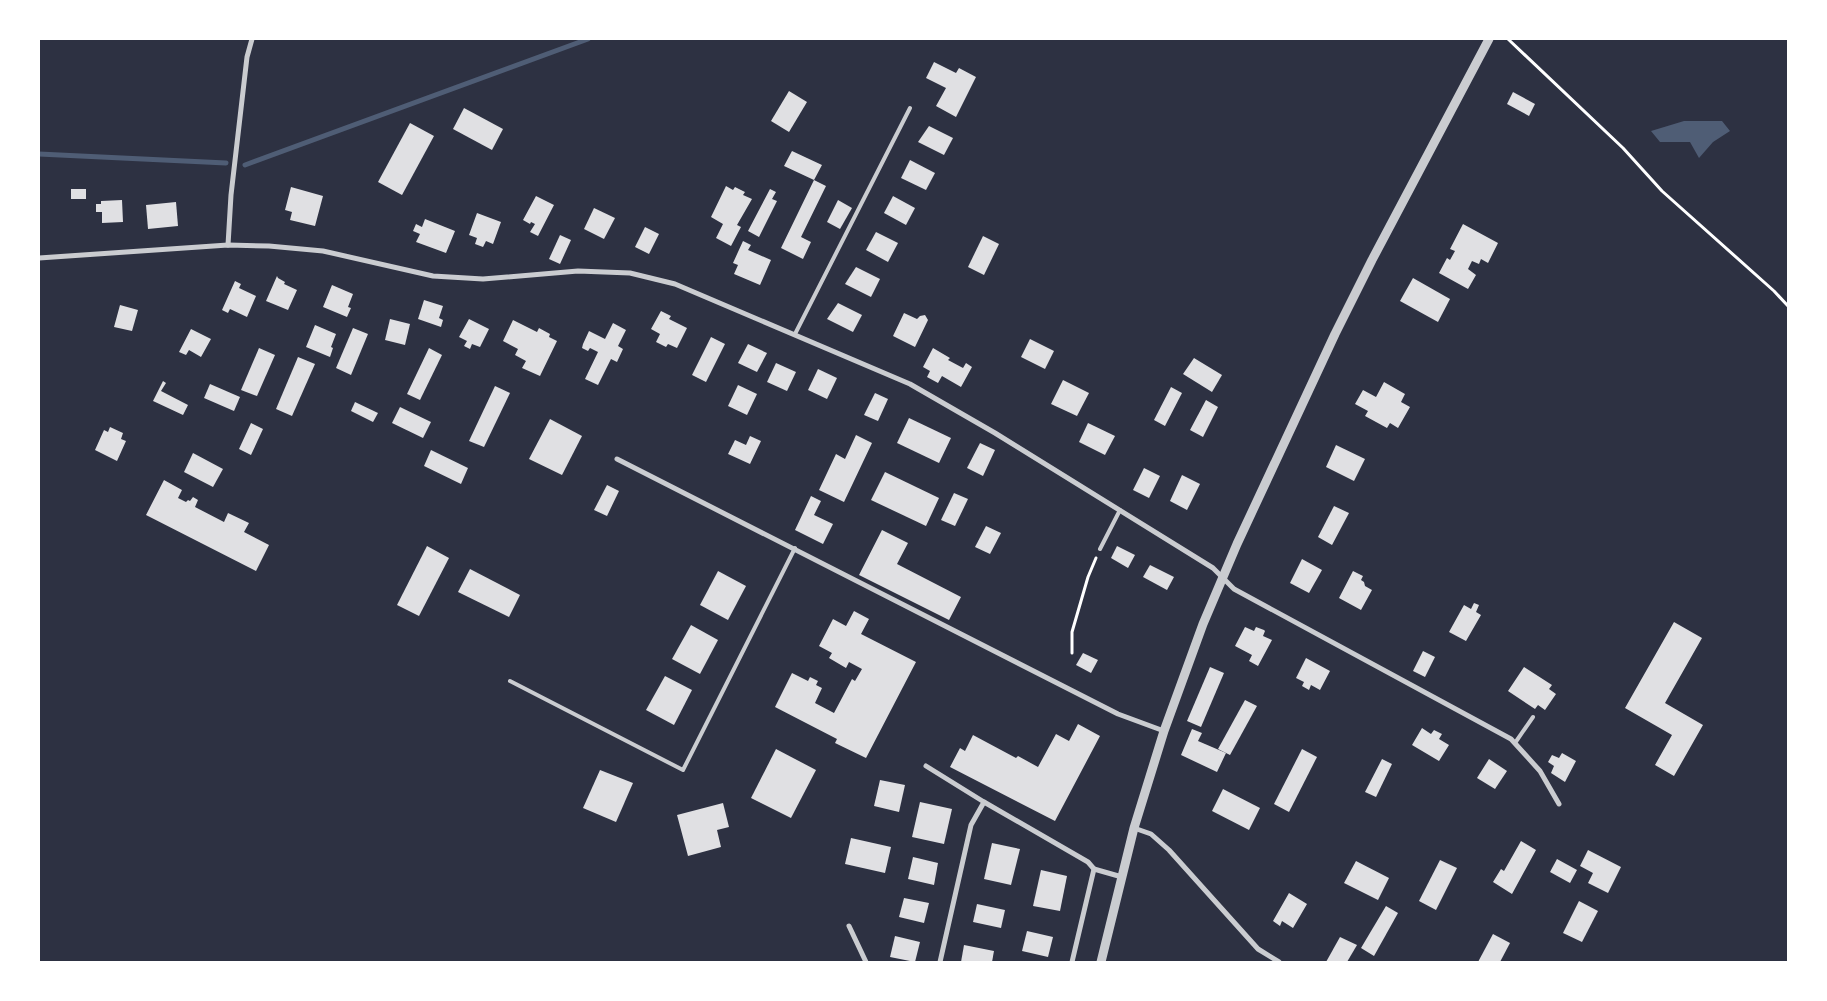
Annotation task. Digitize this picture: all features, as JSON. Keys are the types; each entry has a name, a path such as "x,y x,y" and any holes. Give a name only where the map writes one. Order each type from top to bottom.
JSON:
{"street":[{"path":"228,245 232,185 247,57 252,39"},
{"path":"1101,962 1134,828 1164,731 1191,654 1223,577 1364,276 1489,39"},
{"path":"39,258 228,245 270,246 323,251 441,276 483,279 578,271 630,273 675,284 910,384 995,433 1213,568 1234,589 1511,739 1540,771 1559,804"},
{"path":"617,459 1118,714 1164,731"},
{"path":"926,766 1088,862 1094,869 1122,877"},
{"path":"940,962 970,825 984,802"},
{"path":"1134,828 1150,834 1169,850 1258,948 1279,962"},
{"path":"1072,962 1094,869"},
{"path":"849,926 866,962"}],"lane":[{"path":"795,334 910,108"},
{"path":"1100,549 1120,510"},
{"path":"510,682 683,770 795,548"},
{"path":"1515,744 1533,717"}],"path":[{"path":"1508,39 1623,148 1662,191 1774,291 1788,306"},
{"path":"1072,653 1072,632 1088,577 1100,549"}],"water":[{"path":"1684,121 1722,121 1730,131 1713,142 1699,158 1690,142 1660,142 1651,131"}],"building":[{"path":"934,62 956,73 959,68 976,77 956,117 936,106 946,88 926,78"},
{"path":"789,91 807,102 789,132 771,121"},
{"path":"1513,92 1535,104 1529,116 1507,104"},
{"path":"464,108 503,129 492,150 453,129"},
{"path":"410,123 434,136 402,195 378,182"},
{"path":"929,126 953,138 944,155 918,142"},
{"path":"792,151 822,165 814,180 784,166"},
{"path":"910,160 935,173 926,190 901,178"},
{"path":"814,180 826,186 801,237 811,242 803,259 781,248"},
{"path":"726,186 733,190 735,187 745,192 743,195 752,199 737,225 741,227 731,246 716,238 723,224 711,217"},
{"path":"291,187 323,196 315,226 290,220 292,212 285,210"},
{"path":"71,189 86,189 86,199 71,199"},
{"path":"770,189 776,192 772,199 777,201 759,237 748,231"},
{"path":"536,196 554,205 538,236 530,232 535,224 531,222 530,224 523,220"},
{"path":"893,196 915,208 906,225 884,213"},
{"path":"122,200 123,222 102,223 102,212 96,212 96,204 101,204 101,201"},
{"path":"838,200 852,208 840,229 827,222"},
{"path":"176,202 178,226 148,229 146,205"},
{"path":"594,208 615,218 604,239 584,229"},
{"path":"477,213 501,222 493,244 486,241 483,247 475,244 477,238 469,235"},
{"path":"425,219 455,231 446,253 416,242 420,234 413,231 416,224 422,227"},
{"path":"1463,224 1498,243 1488,263 1481,259 1479,264 1472,261 1468,269 1476,275 1468,289 1439,273 1447,258 1450,260 1455,251 1450,249"},
{"path":"645,227 659,234 649,254 635,247"},
{"path":"876,232 898,243 888,262 866,250"},
{"path":"560,235 571,240 560,264 549,259"},
{"path":"983,236 999,244 984,275 968,267"},
{"path":"743,241 751,245 748,250 771,260 760,285 734,274 738,265 733,263"},
{"path":"856,267 880,279 871,297 845,284"},
{"path":"277,276 285,282 284,284 297,290 288,310 266,301"},
{"path":"1413,278 1450,299 1438,322 1400,301"},
{"path":"235,281 241,284 239,288 256,296 247,317 230,309 228,313 222,310"},
{"path":"332,285 353,294 348,307 351,308 347,317 323,307"},
{"path":"424,300 443,306 439,318 443,320 441,327 418,319"},
{"path":"838,303 862,315 853,332 827,319"},
{"path":"120,305 138,310 132,331 114,327"},
{"path":"661,311 671,316 669,319 687,328 677,348 668,344 666,347 656,342 660,334 651,329"},
{"path":"904,313 917,319 925,315 928,320 915,347 893,336"},
{"path":"390,319 410,324 405,345 385,340"},
{"path":"469,319 489,329 480,347 472,344 470,349 464,346 467,341 459,337"},
{"path":"513,320 537,332 539,328 550,334 549,337 557,341 540,376 522,368 526,361 515,355 518,349 503,341"},
{"path":"613,323 626,330 618,346 623,349 617,362 611,359 598,385 585,379 598,352 590,348 588,351 582,348 589,331 605,339"},
{"path":"315,325 336,334 331,347 333,348 330,357 306,347"},
{"path":"353,328 368,334 351,375 336,368"},
{"path":"191,329 211,339 201,357 189,350 186,355 179,352"},
{"path":"711,337 725,344 706,382 692,375"},
{"path":"1030,339 1054,351 1045,369 1021,357"},
{"path":"748,344 767,353 757,372 738,363"},
{"path":"259,348 275,355 257,396 241,390"},
{"path":"429,348 442,355 420,400 407,394"},
{"path":"933,348 950,358 948,360 963,368 966,363 972,367 961,387 942,376 938,383 927,377 930,371 923,367"},
{"path":"298,357 315,364 292,416 276,409"},
{"path":"1194,358 1222,375 1212,392 1183,374"},
{"path":"776,363 796,372 787,391 767,382"},
{"path":"818,369 837,378 827,399 808,390"},
{"path":"1063,380 1089,393 1077,416 1051,404"},
{"path":"163,381 166,383 161,391 188,405 183,415 153,401"},
{"path":"1384,382 1405,394 1401,402 1410,407 1398,428 1390,423 1387,428 1365,416 1368,411 1355,404 1363,390 1376,397"},
{"path":"210,384 240,397 234,411 204,398"},
{"path":"738,385 757,394 747,415 728,406"},
{"path":"495,386 510,393 484,447 469,441"},
{"path":"1171,387 1182,393 1165,426 1154,420"},
{"path":"875,393 888,399 878,421 864,415"},
{"path":"1206,400 1218,407 1203,437 1190,430"},
{"path":"355,402 378,413 373,422 351,411"},
{"path":"400,407 431,422 423,438 392,423"},
{"path":"909,418 951,438 939,463 897,443"},
{"path":"550,419 582,436 562,475 529,459"},
{"path":"251,423 263,429 251,455 239,449"},
{"path":"1088,423 1115,436 1105,455 1079,442"},
{"path":"110,427 123,433 121,439 126,441 117,461 95,450 104,430 108,432"},
{"path":"856,435 872,443 844,502 819,490 836,454 845,459"},
{"path":"750,436 761,441 750,464 728,454 735,440 746,445"},
{"path":"980,443 995,450 983,476 967,468"},
{"path":"1336,445 1365,459 1354,481 1326,467"},
{"path":"431,450 468,468 461,484 424,466"},
{"path":"193,453 223,469 213,487 184,472"},
{"path":"1144,468 1160,476 1149,498 1133,490"},
{"path":"885,472 939,498 926,526 871,500"},
{"path":"1182,475 1200,484 1187,510 1170,501"},
{"path":"164,480 182,490 178,498 186,502 190,501 193,497 198,500 195,507 224,522 228,513 249,523 244,532 269,545 256,571 146,515"},
{"path":"607,485 619,491 607,516 594,510"},
{"path":"954,493 968,499 955,526 941,520"},
{"path":"811,496 821,501 814,515 833,524 823,544 795,530"},
{"path":"1334,506 1349,513 1332,545 1318,537"},
{"path":"986,526 1001,533 990,554 975,547"},
{"path":"882,530 908,543 897,564 961,597 949,620 859,575"},
{"path":"427,546 449,558 419,616 397,605"},
{"path":"1117,546 1135,555 1128,568 1111,558"},
{"path":"1302,559 1322,570 1309,593 1290,583"},
{"path":"1150,565 1174,577 1167,590 1143,577"},
{"path":"470,569 520,595 509,617 458,592"},
{"path":"718,571 746,586 728,620 700,605"},
{"path":"1353,571 1363,576 1361,580 1365,586 1372,590 1361,610 1339,598"},
{"path":"1474,603 1479,605 1476,612 1481,615 1466,641 1449,632 1464,605 1471,609"},
{"path":"854,611 869,619 861,634 916,662 866,758 835,743 837,739 775,707 792,673 808,681 810,677 818,681 816,685 822,688 815,703 834,713 852,679 855,681 862,669 849,662 846,668 829,658 832,653 819,646 833,619 846,626"},
{"path":"1674,622 1702,638 1665,703 1703,725 1674,776 1655,765 1672,735 1625,708"},
{"path":"691,625 718,640 700,674 672,659"},
{"path":"1245,627 1254,631 1256,627 1264,630 1263,636 1272,640 1258,666 1249,661 1252,655 1235,646"},
{"path":"1423,651 1435,657 1425,677 1413,671"},
{"path":"1083,653 1098,660 1091,673 1076,665"},
{"path":"1306,658 1330,671 1320,690 1311,685 1309,690 1302,686 1304,682 1296,678"},
{"path":"1210,667 1224,673 1201,727 1187,721"},
{"path":"1524,667 1552,685 1549,689 1556,694 1545,710 1538,705 1535,709 1508,691"},
{"path":"665,676 692,690 674,725 646,710"},
{"path":"1245,700 1257,706 1230,755 1218,749"},
{"path":"1078,724 1100,736 1055,821 950,767 960,748 965,751 973,735 1016,758 1018,756 1038,767 1056,734 1069,741"},
{"path":"1422,728 1431,734 1434,730 1442,734 1439,739 1449,745 1439,761 1412,745"},
{"path":"1192,729 1202,733 1198,741 1226,753 1217,772 1181,755"},
{"path":"776,749 816,770 791,818 751,798"},
{"path":"1302,749 1317,757 1289,812 1274,804"},
{"path":"1562,753 1576,761 1565,782 1551,773 1554,766 1548,762 1552,755 1559,758"},
{"path":"1382,759 1392,764 1376,797 1365,792"},
{"path":"1489,759 1507,771 1495,789 1477,778"},
{"path":"600,770 633,783 616,822 583,808"},
{"path":"880,780 905,785 899,812 874,806"},
{"path":"1223,789 1260,808 1249,830 1212,811"},
{"path":"920,802 952,809 944,844 912,837"},
{"path":"723,803 729,827 717,830 721,847 688,856 677,815"},
{"path":"851,838 891,847 885,873 845,864"},
{"path":"1521,841 1536,850 1512,894 1493,882 1501,869 1504,871"},
{"path":"992,843 1020,849 1011,885 984,879"},
{"path":"1588,850 1621,867 1608,893 1588,883 1593,873 1580,866"},
{"path":"913,857 938,863 934,885 908,879"},
{"path":"1557,859 1577,870 1570,883 1550,872"},
{"path":"1440,860 1457,868 1436,910 1419,901"},
{"path":"1356,861 1389,878 1378,900 1344,883"},
{"path":"1041,870 1067,876 1060,911 1033,906"},
{"path":"1289,893 1307,904 1293,928 1282,921 1280,926 1273,921"},
{"path":"904,898 929,903 924,923 899,917"},
{"path":"1579,901 1598,911 1582,942 1563,933"},
{"path":"977,904 1005,910 1001,928 973,922"},
{"path":"1386,906 1398,913 1374,956 1361,948"},
{"path":"1027,931 1053,937 1048,957 1022,951"},
{"path":"1493,934 1510,943 1500,962 1478,962"},
{"path":"895,936 920,942 915,962 890,957"},
{"path":"1340,937 1357,945 1347,962 1326,962"},
{"path":"964,945 994,951 992,962 961,962"}],"waterway":[{"path":"245,165 588,39"},
{"path":"39,154 226,163"}]}
